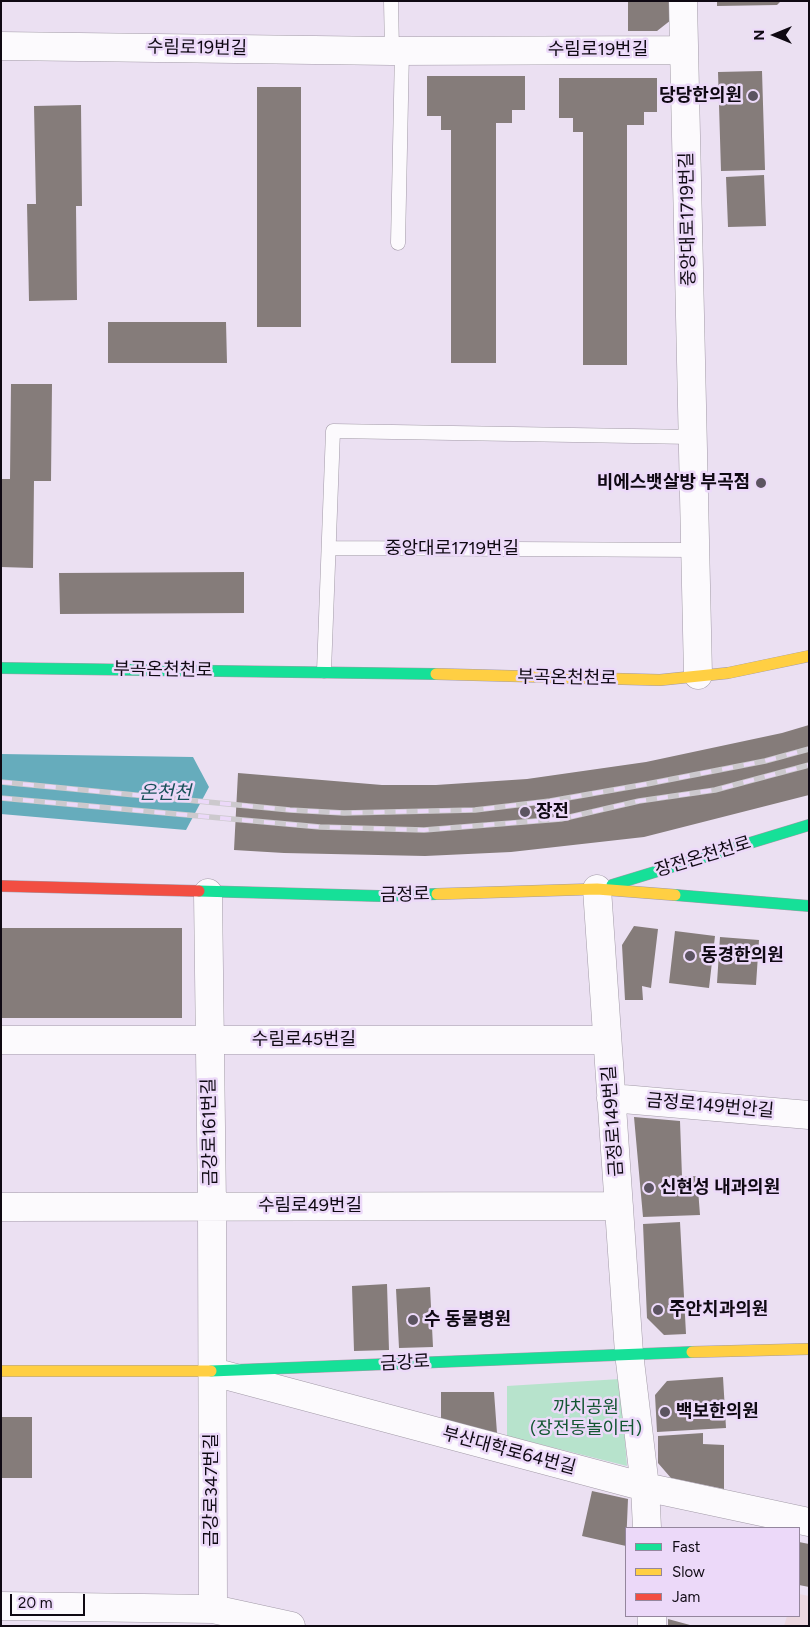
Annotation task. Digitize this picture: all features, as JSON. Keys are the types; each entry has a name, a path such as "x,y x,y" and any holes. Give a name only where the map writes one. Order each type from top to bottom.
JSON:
{"main road":[{"name":"부곡온천천로","path":"1,668 324,671 660,680 728,673 809,656"},
{"name":"장전온천천로","path":"597,889 809,825"},
{"name":"금정로","path":"1,886 208,893 379,896 597,889 809,906"},
{"name":"금강로","path":"1,1372 211,1372 630,1353 809,1349"}],"street":[{"name":"중앙대로1719번길","path":"683,1 698,676"},
{"name":"수림로19번길","path":"1,46 397,51 684,50"},
{"name":"금정로149번길","path":"597,889 630,1353 645,1487 647,1527"},
{"name":"금강로161번길","path":"208,893 208,1041 212,1206 211,1372"},
{"name":"수림로45번길","path":"1,1040 607,1040"},
{"name":"금정로149번안길","path":"611,1098 809,1115"},
{"name":"수림로49번길","path":"1,1207 619,1206"},
{"name":"부산대학로64번길","path":"211,1372 645,1487 809,1522"},
{"name":"금강로347번길","path":"211,1372 222,1616"},
{"path":"1,1606 222,1616 292,1626"}],"lane":[{"path":"391,1 397,51 398,243"},
{"path":"324,671 333,431 693,437"},
{"name":"중앙대로1719번길","path":"329,548 695,550"}],"shaded area":[{"path":"800,1594 809,1596 809,1626 784,1626 787,1617 800,1617"}],"green space":[{"name":"까치공원 (장전동놀이터)","path":"620,1379 627,1466 507,1436 507,1386"}],"water":[{"name":"온천천","path":"1,754 193,757 209,787 186,830 1,814"}],"building":[{"path":"628,1 671,1 671,20 657,31 628,31"},
{"path":"717,1 781,1 777,5 717,6"},
{"path":"762,71 765,170 721,171 718,72"},
{"path":"427,76 525,76 525,110 512,110 512,123 496,123 496,363 451,363 451,130 441,130 441,116 427,116"},
{"path":"559,78 657,78 657,112 644,112 644,125 627,125 627,365 583,365 583,132 573,132 573,118 559,118"},
{"path":"257,87 301,87 301,327 257,327"},
{"path":"81,105 82,206 76,206 77,300 29,301 27,204 36,204 34,106"},
{"path":"764,175 766,226 728,227 726,177"},
{"path":"108,322 226,322 227,363 108,363"},
{"path":"11,384 52,384 51,481 34,481 33,568 1,567 1,479 10,479"},
{"path":"244,572 244,613 60,614 59,573"},
{"path":"809,725 809,795 644,837 511,852 425,856 234,850 238,773 382,785 436,785 527,779 646,762 782,733"},
{"path":"634,926 658,929 651,988 642,986 643,1000 625,1000 622,945"},
{"path":"1,928 182,928 182,1018 1,1018"},
{"path":"675,931 715,936 709,988 669,983"},
{"path":"720,937 759,940 756,985 717,983"},
{"path":"634,1117 680,1121 682,1177 697,1176 700,1215 643,1217"},
{"path":"680,1222 686,1334 664,1335 647,1318 643,1224"},
{"path":"387,1284 389,1350 354,1351 352,1286"},
{"path":"430,1287 433,1347 399,1348 396,1289"},
{"path":"723,1377 726,1428 657,1432 655,1395 667,1381"},
{"path":"441,1392 494,1392 497,1433 441,1421"},
{"path":"1,1417 32,1417 32,1478 1,1478"},
{"path":"703,1433 703,1444 724,1445 724,1489 671,1478 658,1463 658,1436"},
{"path":"592,1491 628,1499 625,1546 582,1536"},
{"path":"800,1542 809,1544 809,1587 800,1585"},
{"path":"668,1619 690,1625 690,1626 668,1626"}],"railway":[{"path":"1,782 290,810 344,813 475,810 550,801 647,784 765,761 809,749"},
{"path":"1,798 320,827 424,830 561,819 639,801 715,790 809,765"}],"traffic: fast":[{"path":"1,668 436,674"},
{"path":"612,885 809,825"},
{"path":"199,891 379,896 437,894"},
{"path":"675,895 809,906"},
{"path":"211,1371 692,1352"}],"traffic: slow":[{"path":"436,674 660,680 728,673 809,656"},
{"path":"437,894 597,889 675,895"},
{"path":"692,1352 809,1349"},
{"path":"1,1371 211,1371"}],"traffic: jam":[{"path":"1,886 199,891"}],"place":[{"name":"당당한의원","path":"753,96"},
{"name":"비에스뱃살방 부곡점","path":"761,483"},
{"name":"장전","path":"525,812"},
{"name":"동경한의원","path":"690,956"},
{"name":"신현성 내과의원","path":"649,1188"},
{"name":"주안치과의원","path":"658,1310"},
{"name":"수 동물병원","path":"413,1320"},
{"name":"백보한의원","path":"665,1412"}]}
